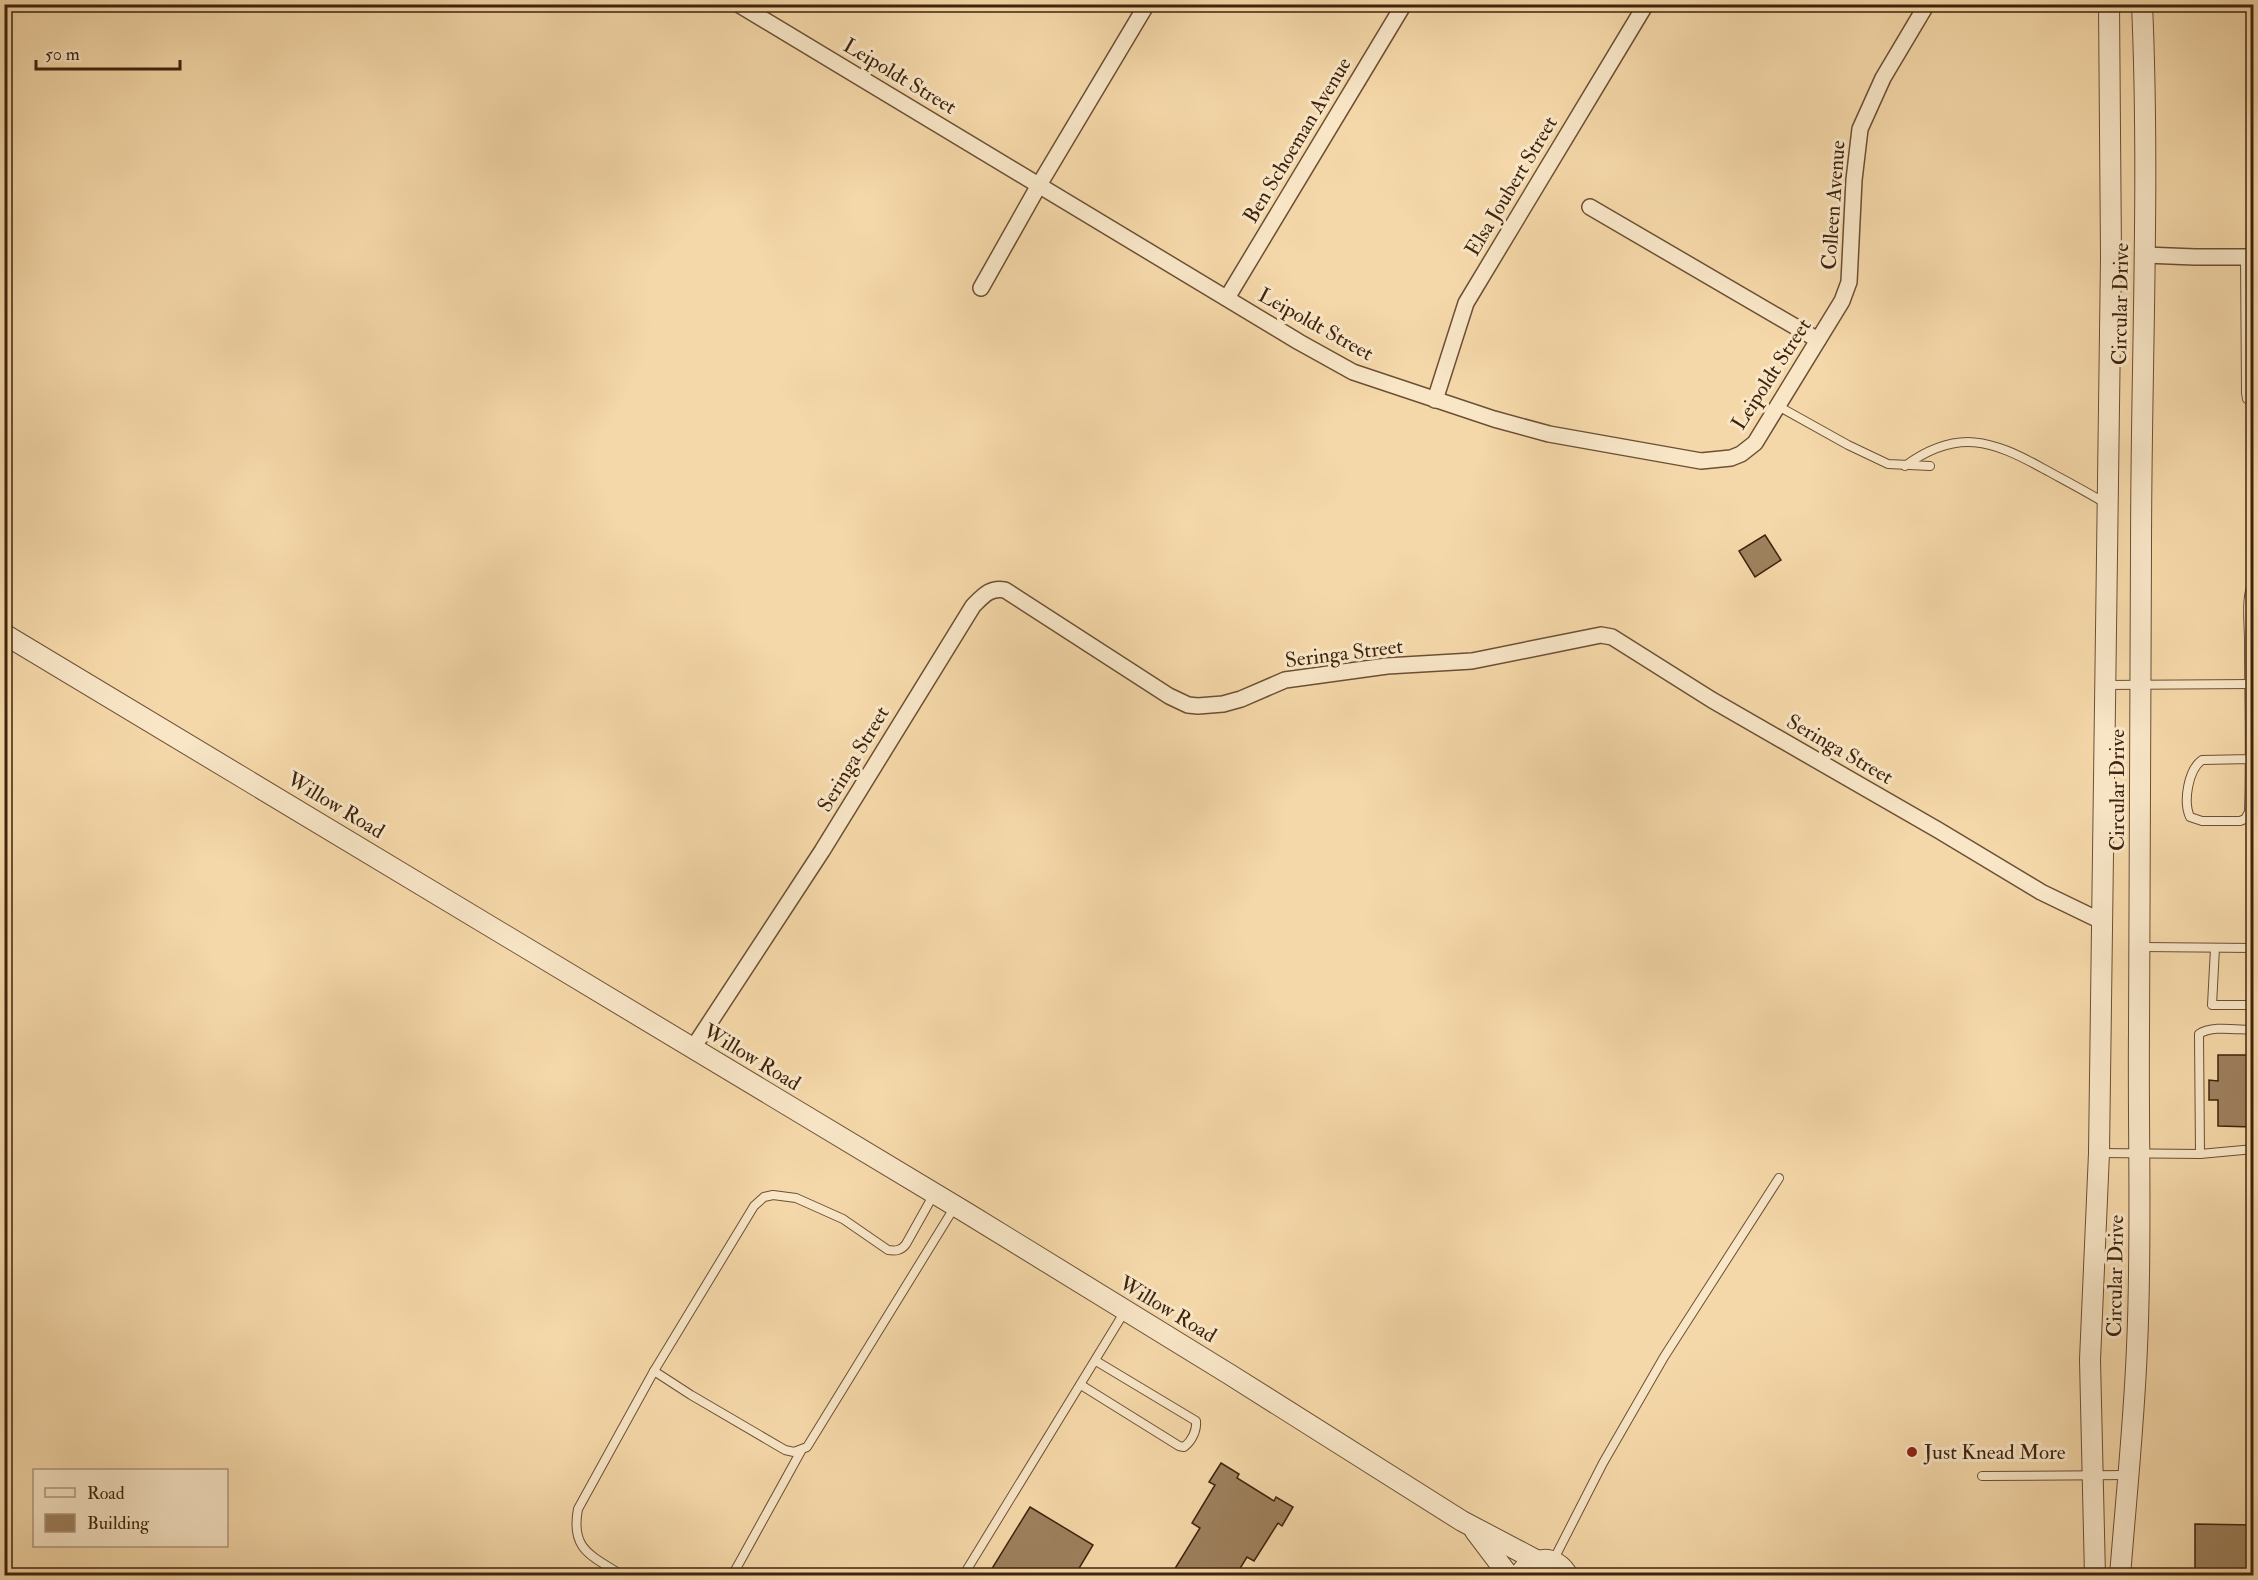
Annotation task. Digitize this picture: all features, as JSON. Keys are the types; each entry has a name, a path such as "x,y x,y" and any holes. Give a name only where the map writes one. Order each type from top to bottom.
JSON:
{"street":[{"name":"Leipoldt Street","path":"738,4 1341,366 1435,400 1549,434 1645,452 1713,461 1731,458 1747,450 1755,443 1839,307 1848,282"},
{"path":"981,288 1039,185 1147,4"},
{"name":"Ben Schoeman Avenue","path":"1227,298 1404,4"},
{"name":"Elsa Joubert Street","path":"1435,400 1466,303 1646,4"},
{"name":"Colleen Avenue","path":"1848,282 1854,180 1860,129 1883,78 1927,4"},
{"name":"Circular Drive","path":"2095,1575 2090,1360 2099,1153 2111,257 2109,4"},
{"name":"Circular Drive","path":"2120,1575 2130,1475 2138,1346 2141,512 2145,255 2142,4"},
{"path":"1590,207 1818,340"},
{"path":"2145,255 2249,257"},
{"name":"Seringa Street","path":"693,1048 822,851 973,606 987,593 997,589 1005,590 1169,696 1188,705 1198,706 1223,704 1241,699 1285,680 1388,666 1472,661 1601,635 1612,637 1712,700 1918,818 2041,892 2101,921"},
{"name":"Willow Road","path":"4,634 955,1206 1472,1527 1560,1565 1568,1575"},
{"name":"Willow Road","path":"1472,1527 1509,1575"},
{"path":"1519,1575 1528,1563 1545,1560"}],"lane":[{"path":"2249,257 2246,393 2247,399 2253,404"},
{"path":"1778,406 1848,445 1888,464 1930,466"},
{"path":"1905,466 1923,453 1940,447 1959,442 1983,443 2001,447 2019,455 2107,503"},
{"path":"2251,759 2202,760 2196,764 2189,779 2187,812 2190,817 2202,821 2245,819 2249,812 2251,759 2250,591 2253,580"},
{"path":"2105,686 2251,684"},
{"path":"2140,947 2253,948"},
{"path":"2214,948 2212,1005 2253,1005"},
{"path":"2200,1154 2198,1036 2200,1032 2207,1030 2253,1030"},
{"path":"2099,1153 2200,1154 2253,1149"},
{"path":"1545,1560 1604,1463 1664,1357 1779,1178"},
{"path":"623,1575 584,1548 576,1533 578,1509 654,1371 754,1206 764,1197 773,1195 796,1198 843,1219 888,1250 893,1251 900,1250 906,1244 934,1194"},
{"path":"732,1575 801,1451 807,1447 955,1206"},
{"path":"963,1575 1125,1311"},
{"path":"1081,1385 1179,1446 1188,1444 1196,1429 1196,1421 1096,1360"},
{"path":"654,1371 785,1450 801,1451"},
{"path":"1982,1476 2130,1475"}],"building":[{"path":"1765,535 1781,560 1755,577 1739,551"},
{"path":"2218,1055 2253,1055 2253,1127 2218,1126 2218,1100 2209,1100 2209,1080 2218,1081"},
{"path":"1221,1463 1239,1474 1237,1478 1274,1501 1276,1497 1293,1507 1282,1526 1278,1523 1254,1561 1247,1557 1236,1575 1171,1575 1200,1528 1192,1523 1215,1485 1209,1482"},
{"path":"1030,1507 1093,1545 1075,1575 988,1575"},
{"path":"2195,1524 2253,1525 2253,1575 2195,1575"}],"place":[{"name":"Just Knead More","path":"1912,1452"}]}
